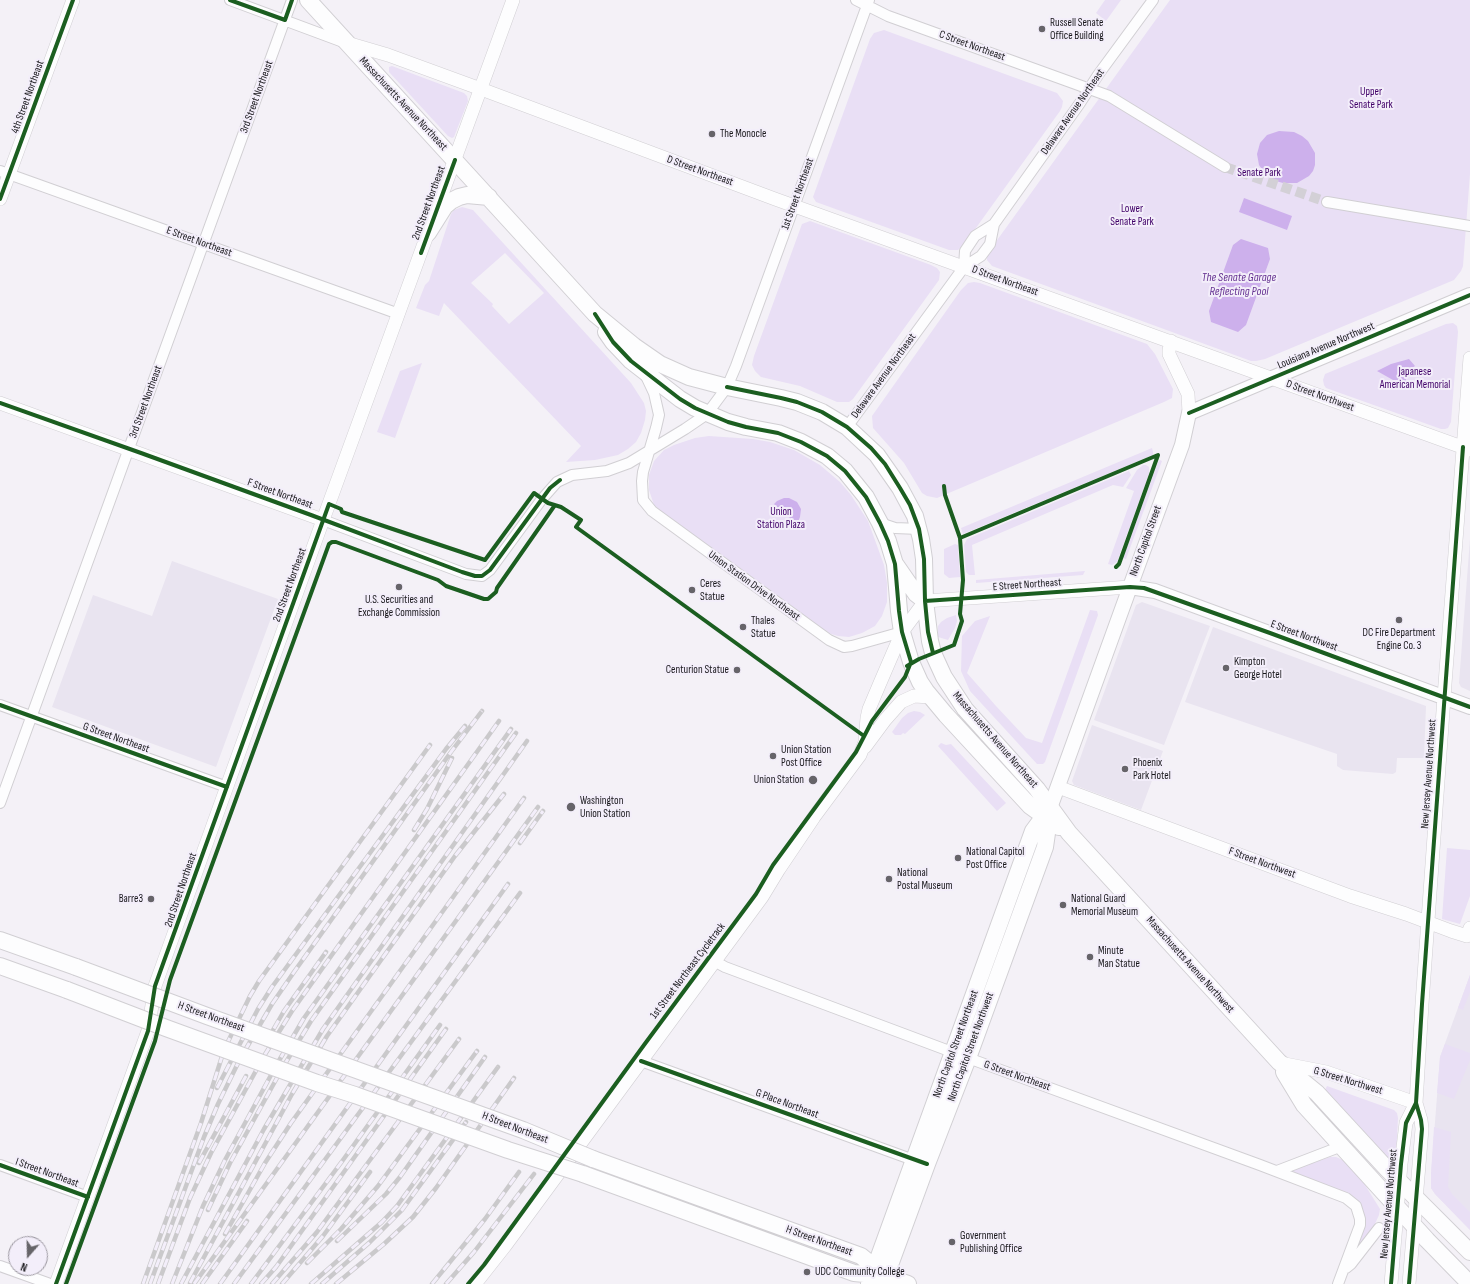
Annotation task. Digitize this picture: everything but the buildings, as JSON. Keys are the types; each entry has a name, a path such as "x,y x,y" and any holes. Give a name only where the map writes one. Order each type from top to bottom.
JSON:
{"main road":[{"name":"Massachusetts Avenue Northeast","path":"308,0 595,314 646,355 660,364 689,377 797,402 822,412 848,428 874,452 893,476 910,505 919,529 924,560 925,601 928,632 933,653 950,688 965,709 1037,788 1048,815"},
{"path":"428,233 445,206 450,201 467,195 489,197"},
{"name":"Louisiana Avenue Northwest","path":"1189,413 1470,295"},
{"name":"Massachusetts Avenue Northeast","path":"595,314 613,342 631,361 680,399 707,414 737,425 789,436 827,456 845,471 859,487 872,507 888,541 895,564 902,632 916,673 931,697 1030,806 1048,815"},
{"name":"North Capitol Street","path":"1048,815 1182,445 1189,413"},
{"path":"895,564 916,594 925,601"},
{"name":"E Street Northwest","path":"1130,587 1155,591 1470,707"},
{"name":"Massachusetts Avenue Northwest","path":"1048,815 1069,833 1279,1062 1317,1093 1400,1182 1470,1252"},
{"name":"North Capitol Street Northeast","path":"877,1277 921,1162 953,1052 1033,831 1048,815"},
{"name":"North Capitol Street Northwest","path":"921,1162 968,1058 1045,847 1048,815"},
{"name":"H Street Northeast","path":"0,940 523,1130 594,1159 861,1256 877,1277"},
{"name":"H Street Northeast","path":"0,966 317,1083 355,1095 508,1150 582,1174 854,1273 877,1277"},
{"path":"978,983 993,988"},
{"name":"Massachusetts Avenue Northwest","path":"1279,1062 1304,1105 1397,1208 1470,1284"},
{"path":"877,1277 908,1284"}],"street":[{"name":"4th Street Northeast","path":"0,199 5,172 73,0"},
{"name":"D Street Northeast","path":"230,0 347,43 480,89 1171,342"},
{"name":"3rd Street Northeast","path":"0,803 292,0"},
{"name":"2nd Street Northeast","path":"56,1284 148,1031 155,986 513,0"},
{"name":"C Street Northeast","path":"856,0 868,3 888,16 1109,96 1225,167"},
{"name":"Delaware Avenue Northeast","path":"964,266 965,251 975,236 994,224 1153,0"},
{"name":"1st Street Northeast","path":"648,453 707,414 727,387 868,3"},
{"name":"E Street Northeast","path":"5,172 398,314"},
{"path":"1327,202 1470,226"},
{"name":"Delaware Avenue Northeast","path":"848,428 964,266 981,256 990,244 994,224"},
{"name":"D Street Northwest","path":"1171,342 1466,448"},
{"name":"North Capitol Street","path":"1171,342 1169,354 1188,394 1189,413"},
{"name":"New Jersey Avenue Northwest","path":"1409,1284 1415,1197 1422,1129 1416,1103 1444,697 1466,448 1470,358"},
{"name":"Union Station Drive Northeast","path":"644,372 654,393 659,415 643,472 641,488 643,500 652,511 823,636 844,647 902,632"},
{"name":"F Street Northeast","path":"0,403 129,448 466,574 482,576 488,573 493,567 556,482 572,475 597,473 621,467 648,453"},
{"path":"880,523 895,528 919,529"},
{"name":"E Street Northeast","path":"925,601 1130,587"},
{"path":"860,755 865,742 869,709 902,632 925,601"},
{"path":"475,1284 505,1246 762,897 810,824 885,720 901,702 914,696 931,697"},
{"name":"G Street Northeast","path":"0,705 227,787"},
{"name":"F Street Northwest","path":"1058,787 1350,896 1406,914 1428,923 1468,932"},
{"name":"G Street Northeast","path":"714,961 725,967 968,1058 1277,1171"},
{"name":"G Place Northeast","path":"641,1061 921,1162"},
{"name":"G Street Northwest","path":"1279,1062 1326,1072 1416,1103"},
{"name":"New Jersey Avenue Northwest","path":"1391,1284 1406,1123 1416,1103"},
{"path":"1277,1171 1342,1146"},
{"name":"I Street Northeast","path":"0,1165 88,1197"},
{"path":"1277,1171 1346,1198 1352,1202 1358,1210 1360,1225 1338,1284"},
{"path":"1344,1270 1351,1264 1379,1228"},
{"path":"0,1266 50,1284"}],"shaded area":[{"path":"1470,539 1470,691 1461,687 1459,683"},
{"path":"172,561 278,599 216,767 52,707 93,595 152,616"},
{"path":"1142,602 1210,626 1164,745 1094,720 1136,605"},
{"path":"1213,627 1426,706 1424,758 1397,758 1396,772 1393,774 1343,770 1337,766 1337,754 1185,702"},
{"path":"1092,725 1163,751 1141,810 1074,785 1072,781"},
{"path":"1470,975 1470,1230 1435,1194 1431,1188 1431,1174 1440,1057"}],"green space":[{"path":"1105,0 1121,0 1106,21 1096,13"},
{"name":"Senate Park","path":"1170,0 1470,0 1470,174 1463,266 1454,280 1265,359 1251,361 992,266 987,260 990,250"},
{"path":"884,30 1057,93 1063,101 1060,111 963,246 958,250 949,250 816,202 813,197 870,39 874,33"},
{"path":"392,66 464,93 467,96 468,101 454,137 452,138 448,136 389,72 389,67"},
{"path":"462,207 473,210 631,383 644,403 646,411 641,433 636,442 628,449 618,455 595,460 566,462 581,446 444,303 439,316 416,308 425,285 429,281 451,214 454,210","holes":["505,253 544,293 509,324 492,306 493,304 471,283"]},
{"path":"810,221 931,265 937,268 940,272 939,280 853,399 849,402 837,402 800,386 761,377 752,365 802,224"},
{"path":"974,282 1147,344 1155,354 1173,389 1172,398 937,498 927,496 922,493 904,463 873,428 872,416 961,290 968,283"},
{"name":"Japanese American Memorial","path":"1453,323 1457,326 1458,332 1451,422 1448,428 1441,429 1326,388 1324,385 1323,380 1325,374 1446,324"},
{"path":"422,363 395,438 377,432 400,371"},
{"name":"Union Station Plaza","path":"709,436 753,439 770,442 794,450 820,465 840,482 851,495 868,521 884,565 887,583 887,602 882,616 875,626 862,633 849,637 828,633 661,512 654,505 649,490 649,475 654,461 664,450 674,445 695,438"},
{"path":"1152,448 1153,455 963,534 961,528"},
{"path":"1160,460 1162,461 1126,559 1123,558 1158,462"},
{"path":"1143,465 1149,467 1149,474 1117,562 1112,565 1108,564 1134,491 1126,488 1137,470"},
{"path":"1129,471 1131,475 1123,487 1113,485 972,545 975,575 969,575 966,572 964,545 967,539"},
{"path":"955,544 958,545 960,577 949,578 944,574 944,549"},
{"path":"1085,571 1083,575 976,583 976,580"},
{"path":"1090,610 1097,611 1098,615 1045,762 1043,764 1037,764 970,691 961,671 962,636 975,621 990,616 967,673 1026,738 1042,743"},
{"path":"956,615 957,621 955,628 948,640 938,637 938,626 941,622"},
{"path":"914,711 925,715 905,734 895,735 892,732 902,718 908,713"},
{"path":"941,743 946,745 951,744 1006,803 997,811 938,746"},
{"path":"1447,848 1470,850 1470,896 1460,924 1442,919"},
{"path":"1470,975 1470,992 1463,1010 1458,1008"},
{"path":"1445,1044 1470,1053 1470,1060 1454,1099 1437,1093 1440,1057"},
{"path":"1327,1086 1394,1110 1397,1113 1396,1158 1394,1161 1390,1162 1325,1090"},
{"path":"1434,1127 1451,1132 1448,1187 1452,1194 1470,1212 1470,1230 1431,1188"},
{"path":"1330,1157 1336,1157 1348,1162 1360,1177 1380,1209 1374,1226 1356,1250 1362,1209 1290,1171"}],"water":[{"path":"1279,131 1294,132 1302,136 1308,141 1315,153 1315,165 1313,171 1309,176 1297,183 1283,183 1276,181 1266,175 1259,165 1257,154 1260,143 1267,135"},
{"path":"1244,198 1292,216 1287,230 1239,212"},
{"name":"The Senate Garage Reflecting Pool","path":"1241,239 1268,248 1270,259 1246,325 1238,332 1211,322 1209,311 1233,245"},
{"path":"1409,359 1415,366 1409,370 1406,375 1406,383 1393,380 1377,371 1391,364"},
{"path":"784,498 789,498 797,502 801,509 798,522 797,521 793,525 787,521 790,518 787,515 788,511 784,513 781,511 778,515 772,510 776,506 774,504 777,501"}],"tunnel":[{"path":"1225,167 1327,202"}],"railway":[{"path":"150,1284 204,1137 240,1059 272,1004 294,972 482,711"},
{"path":"158,1284 190,1198 211,1153 264,1056 292,1011 499,721"},
{"path":"217,1088 258,1009 272,987 446,749 465,726"},
{"path":"172,1284 203,1206 225,1160 277,1064 304,1018 511,729"},
{"path":"208,1210 230,1163 283,1067 311,1021 516,733"},
{"path":"181,1284 264,1129 323,1029 527,741"},
{"path":"143,1284 201,1123 224,1050 250,996 259,981 430,745"},
{"path":"414,830 427,809 452,758"},
{"path":"190,1283 292,1094 327,1036 455,856 504,794"},
{"path":"225,1234 265,1163 291,1123 524,798"},
{"path":"194,1284 538,807"},
{"path":"520,843 543,811"},
{"path":"220,1284 508,884"},
{"path":"234,1284 520,893"},
{"path":"265,1044 284,1011 326,952"},
{"path":"251,1284 343,1160 440,1025"},
{"path":"261,1284 276,1267 446,1029"},
{"path":"272,1284 317,1232 459,1039"},
{"path":"307,1263 341,1229 378,1186 477,1051"},
{"path":"337,1241 386,1194 400,1177 485,1057"},
{"path":"311,1284 382,1222 397,1206 498,1067"},
{"path":"199,1163 246,1076"},
{"path":"336,1284 384,1244 413,1217 436,1188 514,1078"},
{"path":"322,1284 370,1242 402,1210 466,1122"},
{"path":"282,1284 323,1236 370,1172"},
{"path":"432,1284 485,1219 519,1172"},
{"path":"446,1284 474,1252 534,1174"},
{"path":"202,1284 247,1221"}],"cycle path":[{"path":"0,199 73,0"},
{"path":"230,0 285,20 292,0"},
{"path":"421,253 455,160"},
{"path":"1189,413 1470,295"},
{"path":"595,314 613,342 631,361 680,399 695,408 728,422 778,433 801,442 827,456 845,471 866,497 888,541 895,564 902,632 911,662"},
{"path":"727,387 797,402 822,412 847,427 871,448 885,464 910,505 919,529 924,559 925,601 928,632 933,653"},
{"path":"0,403 141,453 475,576 482,576 490,570 550,488 560,480"},
{"path":"1409,1284 1422,1129 1416,1103 1422,1004 1463,447"},
{"path":"960,538 1158,455 1119,564 1116,567"},
{"path":"907,666 919,659 954,645 962,621 960,614 963,580 960,538 945,495 944,486"},
{"path":"56,1284 148,1031 155,986 329,504 341,509 342,512 485,560 534,493 548,503 561,507 581,520 576,527 864,736"},
{"path":"66,1284 155,1041 170,980 329,544 336,542 438,580 446,586 488,599 496,592 497,588 555,505"},
{"path":"925,601 1130,587 1144,588 1470,707"},
{"name":"1st Street Northeast Cycletrack","path":"468,1284 484,1265 756,894 773,865 856,752 872,721 905,677 911,662"},
{"path":"0,705 227,787"},
{"path":"641,1061 927,1164"},
{"path":"1391,1284 1406,1123 1416,1103"},
{"path":"0,1165 88,1197"}],"place":[{"name":"Russell Senate Office Building","path":"1042,29"},
{"name":"The Monocle","path":"712,134"},
{"name":"U.S. Securities and Exchange Commission","path":"399,587"},
{"name":"Ceres Statue","path":"692,590"},
{"name":"DC Fire Department Engine Co. 3","path":"1399,620"},
{"name":"Thales Statue","path":"743,627"},
{"name":"Kimpton George Hotel","path":"1226,668"},
{"name":"Centurion Statue","path":"737,670"},
{"name":"Union Station Post Office","path":"773,756"},
{"name":"Phoenix Park Hotel","path":"1125,769"},
{"name":"Union Station","path":"813,780"},
{"name":"Washington Union Station","path":"571,807"},
{"name":"National Capitol Post Office","path":"958,858"},
{"name":"National Postal Museum","path":"889,879"},
{"name":"Barre3","path":"151,899"},
{"name":"National Guard Memorial Museum","path":"1063,905"},
{"name":"Minute Man Statue","path":"1090,957"},
{"name":"Government Publishing Office","path":"952,1242"},
{"name":"UDC Community College","path":"807,1272"}],"park label":[{"name":"Upper Senate Park","path":"1371,98"},
{"name":"Lower Senate Park","path":"1132,215"}]}
